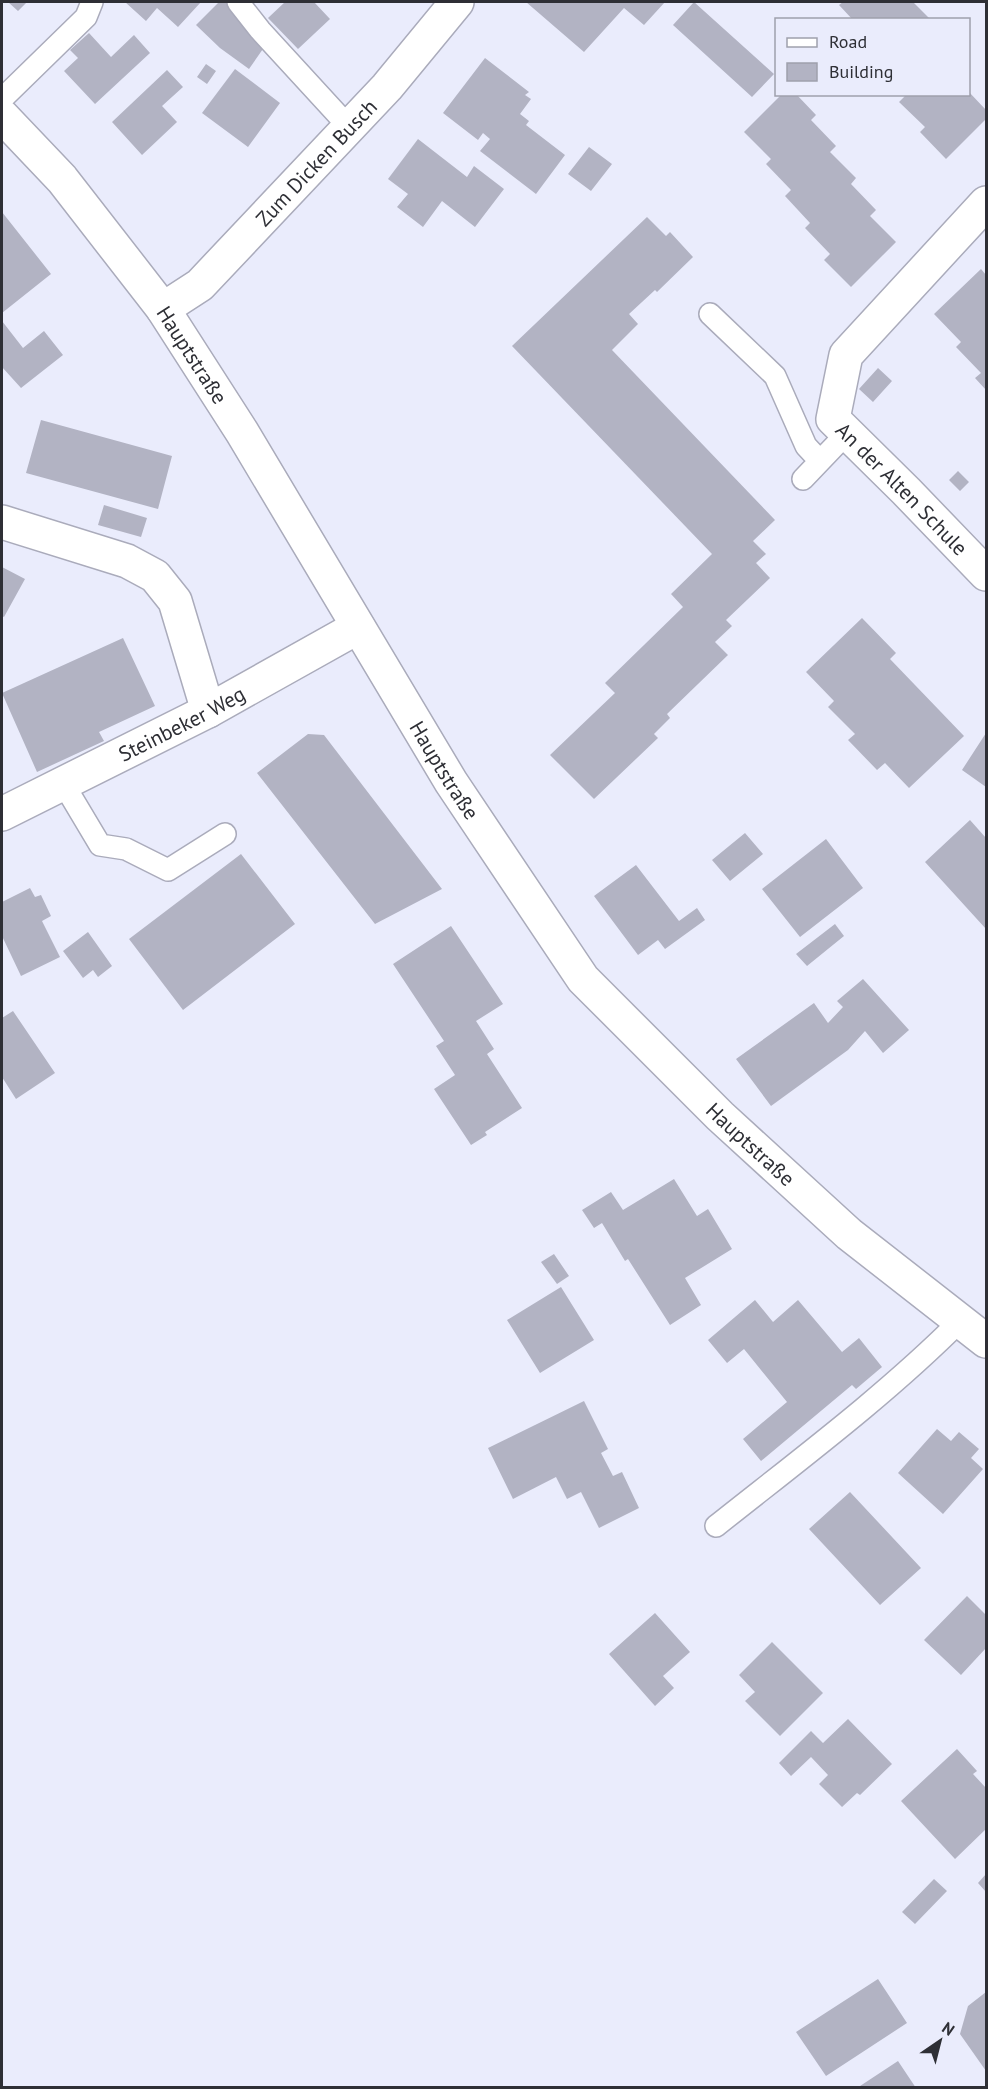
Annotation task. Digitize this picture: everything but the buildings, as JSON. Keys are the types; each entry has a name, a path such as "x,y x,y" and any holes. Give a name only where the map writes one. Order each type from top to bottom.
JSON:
{"street":[{"name":"Zum Dicken Busch","path":"163,309 200,285 387,87 457,2"},
{"name":"Hauptstraße","path":"2,116 62,179 163,309 242,432 451,782 583,979 720,1116 849,1234 987,1341"},
{"name":"An der Alten Schule","path":"987,203 846,355 833,419 987,574"},
{"path":"2,522 127,561 155,576 176,601 208,711"},
{"name":"Steinbeker Weg","path":"2,814 208,711 358,627"}],"lane":[{"path":"2,99 86,17 92,2"},
{"path":"238,2 260,30 349,127"},
{"path":"710,314 775,376 806,446 820,461"},
{"path":"803,479 847,433"},
{"path":"63,783 100,845 126,849 168,870 225,834"},
{"path":"716,1526 857,1413 932,1348 960,1320"}]}
